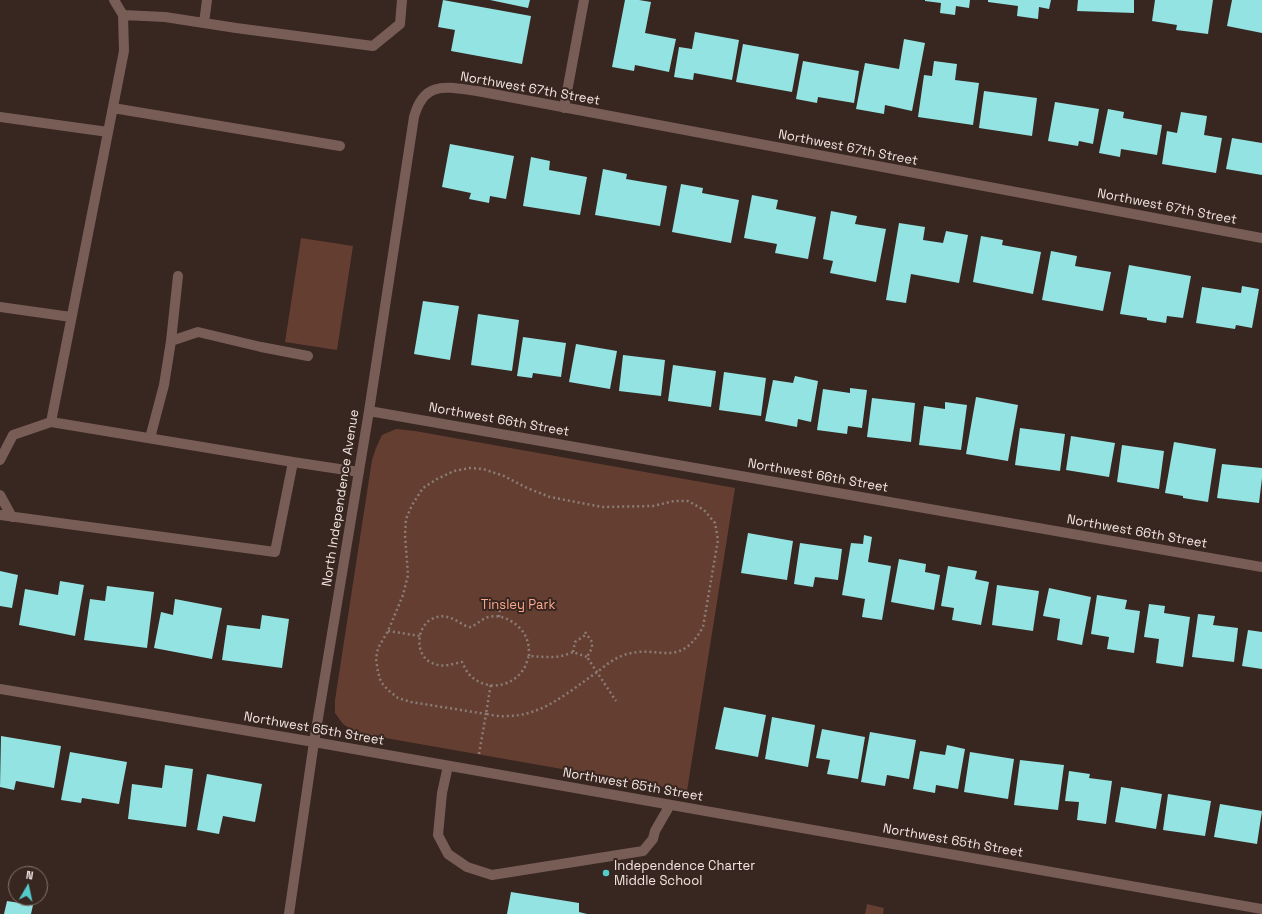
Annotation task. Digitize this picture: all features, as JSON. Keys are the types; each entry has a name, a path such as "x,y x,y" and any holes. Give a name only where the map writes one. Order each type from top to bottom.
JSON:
{"street":[{"path":"51,422 124,51 124,15 114,0"},
{"path":"204,23 207,0"},
{"path":"124,15 165,17 374,46 400,24 402,0"},
{"path":"564,108 584,0"},
{"name":"Northwest 67th Street","path":"430,90 453,88 477,91 1262,238"},
{"name":"North Independence Avenue","path":"289,914 314,742 369,411 414,117 416,106 430,90"},
{"path":"113,108 340,146"},
{"path":"0,117 108,132"},
{"path":"150,438 164,385 171,341 178,276"},
{"path":"0,307 71,317"},
{"path":"171,341 198,332 261,347 308,356"},
{"name":"Northwest 66th Street","path":"369,411 1262,567"},
{"path":"0,460 13,435 51,422 359,472"},
{"path":"0,515 275,552 293,462"},
{"path":"0,495 12,517"},
{"name":"Northwest 65th Street","path":"0,689 477,770 1262,909"},
{"path":"448,766 442,793 438,835 448,854 467,867 492,875 643,850 653,839 655,831 670,805"}],"path":[{"path":"470,468 483,469 504,476 527,488 550,497 602,507 653,506 674,501 688,501 704,510 714,524 718,540 703,627 696,639 684,650 668,654 640,652 624,655 609,662 596,672 551,704 536,711 521,715 506,716 486,714 411,702 398,698 388,690 381,682 376,659 378,648 388,631 403,595 408,575 405,535 406,519 412,505 423,488 454,471 470,468"},
{"path":"499,617 500,608"},
{"path":"445,616 452,618 465,626 471,627 489,617 499,617 511,621 523,631 527,639 529,656 523,670 510,682 504,684 490,684 474,679 468,673 462,662 441,666 431,663 424,656 420,647 420,636 420,631 424,625 437,617 445,616"},
{"path":"388,631 420,636"},
{"path":"573,652 575,642 586,633 592,642 592,648 587,657"},
{"path":"529,656 556,657 564,656 573,652 587,657 616,701"},
{"path":"477,770 490,684"}],"green space":[{"path":"301,238 353,246 337,350 285,342"},
{"name":"Tinsley Park","path":"396,429 415,431 735,488 687,791 357,733 343,724 335,713 335,700 372,460 382,435"},
{"path":"867,904 884,908 883,914 865,914"}],"building":[{"path":"443,0 531,16 522,64 451,51 455,30 438,27"},
{"path":"490,0 530,0 528,8"},
{"path":"625,0 651,2 645,33 676,39 669,72 635,65 634,71 612,67"},
{"path":"925,0 970,0 969,8 956,6 955,15 940,13 941,3"},
{"path":"988,0 1051,0 1049,9 1039,7 1038,19 1017,16 1018,6 988,2"},
{"path":"1078,0 1134,0 1134,13 1077,11"},
{"path":"1155,0 1213,0 1208,34 1176,30 1177,25 1152,21"},
{"path":"1232,0 1262,0 1262,33 1227,26"},
{"path":"695,32 739,40 732,80 694,73 693,80 674,77 679,47 692,49"},
{"path":"904,39 925,43 912,111 885,105 884,114 856,109 865,63 899,69"},
{"path":"743,44 799,54 792,92 736,82"},
{"path":"803,61 859,71 854,103 818,97 817,103 796,99"},
{"path":"934,61 957,64 955,80 979,83 973,125 918,117 924,75 932,76"},
{"path":"984,91 1037,98 1032,136 979,128"},
{"path":"1055,102 1099,109 1093,144 1079,141 1078,146 1048,141"},
{"path":"1108,109 1124,112 1123,118 1162,125 1157,155 1121,149 1120,157 1099,153"},
{"path":"1181,112 1207,116 1204,135 1222,138 1216,173 1162,164 1167,131 1177,133"},
{"path":"1232,138 1262,143 1262,175 1226,169"},
{"path":"450,144 514,156 506,199 490,196 489,203 469,199 471,193 442,187"},
{"path":"531,157 550,161 549,170 587,177 580,215 523,206"},
{"path":"603,169 627,174 626,179 667,186 660,226 595,215"},
{"path":"681,184 703,188 702,193 739,200 731,243 672,232"},
{"path":"752,195 778,200 776,209 816,217 808,259 775,253 777,244 744,238"},
{"path":"831,211 857,216 855,224 886,229 876,282 830,273 833,261 823,259"},
{"path":"899,223 925,227 923,240 943,243 946,231 968,235 959,283 911,274 906,303 886,300"},
{"path":"981,236 1003,240 1002,245 1041,252 1033,294 973,282"},
{"path":"1051,251 1077,256 1075,266 1111,272 1103,311 1042,300"},
{"path":"1129,265 1191,276 1183,318 1167,316 1166,323 1147,320 1147,318 1120,314"},
{"path":"1242,286 1259,289 1252,328 1236,325 1235,329 1196,323 1202,287 1241,293"},
{"path":"423,301 459,306 450,360 414,354"},
{"path":"478,314 519,320 512,371 471,365"},
{"path":"523,337 566,343 561,377 533,373 532,378 517,376"},
{"path":"576,344 617,351 610,389 569,382"},
{"path":"623,355 665,360 661,396 619,391"},
{"path":"673,365 716,371 711,407 668,401"},
{"path":"724,372 766,378 761,416 719,410"},
{"path":"795,376 818,381 811,422 798,419 797,427 765,421 773,380 793,383"},
{"path":"850,388 867,390 862,428 848,426 847,434 817,430 823,389 850,393"},
{"path":"976,397 1018,405 1008,461 966,454"},
{"path":"872,398 915,403 911,442 867,437"},
{"path":"945,402 967,405 961,450 919,445 924,406 945,409"},
{"path":"1020,428 1065,434 1060,471 1015,465"},
{"path":"1071,436 1115,443 1109,477 1066,470"},
{"path":"1174,442 1216,449 1208,502 1183,498 1183,496 1165,493"},
{"path":"1122,445 1164,451 1159,489 1117,482"},
{"path":"1222,464 1262,468 1259,503 1217,498"},
{"path":"748,533 793,541 787,580 741,573"},
{"path":"864,535 872,537 868,562 891,566 882,620 862,617 865,599 842,595 851,543 863,544"},
{"path":"800,543 842,549 838,580 815,577 813,587 794,584"},
{"path":"899,559 926,564 925,572 940,575 934,610 891,602"},
{"path":"948,566 977,571 975,579 989,582 981,625 952,620 954,608 941,606"},
{"path":"0,571 18,575 12,608 0,606"},
{"path":"60,581 84,585 75,636 19,625 25,589 58,595"},
{"path":"997,585 1039,591 1033,631 992,625"},
{"path":"107,586 154,592 147,648 84,640 90,599 105,601"},
{"path":"1049,588 1091,597 1082,645 1057,640 1060,619 1043,616"},
{"path":"1097,595 1127,600 1125,609 1140,611 1134,653 1107,649 1109,637 1091,634"},
{"path":"175,599 222,608 212,659 154,648 161,612 173,615"},
{"path":"1149,604 1165,606 1164,613 1190,617 1183,667 1156,663 1159,639 1144,637"},
{"path":"1198,614 1215,616 1213,625 1238,628 1234,662 1192,657"},
{"path":"262,615 289,619 282,668 222,660 227,625 260,629"},
{"path":"1248,630 1262,632 1262,669 1242,666"},
{"path":"724,707 766,715 758,757 715,749"},
{"path":"772,717 815,725 808,767 765,759"},
{"path":"822,729 865,737 858,779 827,774 830,760 816,758"},
{"path":"870,732 916,740 909,779 887,775 885,786 861,782"},
{"path":"1,736 61,746 54,788 16,781 14,790 0,787"},
{"path":"947,745 965,749 958,789 936,785 935,793 913,789 920,751 945,755"},
{"path":"70,752 127,762 119,804 82,798 81,803 61,800"},
{"path":"970,752 1014,759 1008,799 964,792"},
{"path":"1020,760 1064,765 1058,810 1014,805"},
{"path":"165,765 193,769 186,827 128,819 132,784 162,788"},
{"path":"1069,771 1090,774 1089,778 1112,781 1106,824 1077,820 1079,802 1065,801"},
{"path":"207,774 262,784 255,822 223,816 219,834 197,830"},
{"path":"1121,787 1162,794 1156,829 1115,822"},
{"path":"1168,794 1211,801 1205,836 1163,830"},
{"path":"1220,804 1262,811 1257,844 1214,837"},
{"path":"511,892 579,903 579,912 587,914 507,914"},
{"path":"7,901 8,906 33,906 31,914 4,914"}],"place":[{"name":"Independence Charter Middle School","path":"606,873"}]}
